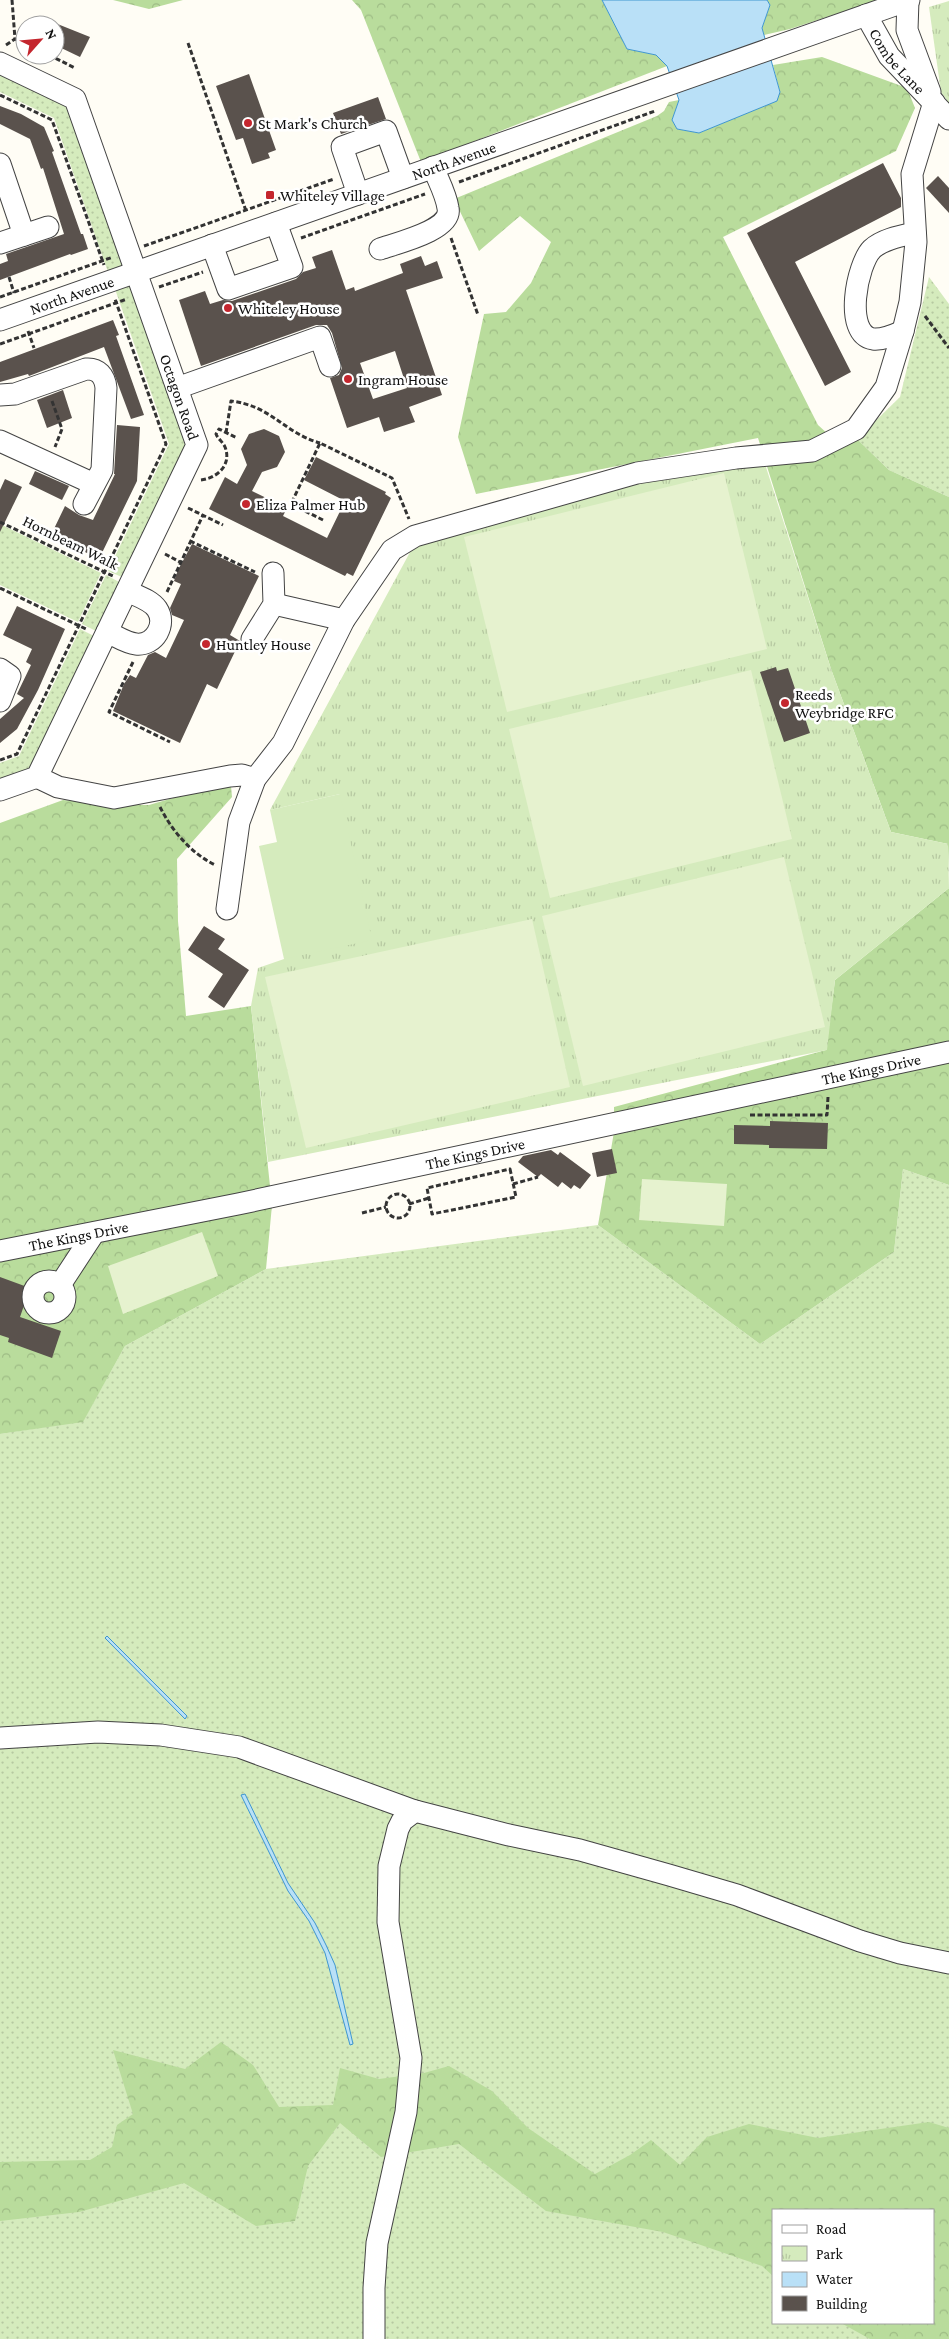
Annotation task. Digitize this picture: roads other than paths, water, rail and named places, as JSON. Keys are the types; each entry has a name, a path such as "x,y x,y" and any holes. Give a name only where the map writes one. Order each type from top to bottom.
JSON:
{"street":[{"name":"North Avenue","path":"0,320 909,0"},
{"name":"Combe Lane","path":"909,0 907,30 921,74 934,102"},
{"name":"Combe Lane","path":"866,15 889,56 949,119"},
{"name":"Octagon Road","path":"0,63 75,99 197,445 37,777"},
{"path":"228,909 239,822 255,779 283,743 344,620 392,550 415,536 637,473 736,458 812,451 856,429 886,386 910,302 915,233 912,174 934,102"},
{"path":"358,194 342,147 386,131 403,178"},
{"path":"0,164 24,235"},
{"path":"380,250 436,228 445,221 449,209 433,168"},
{"path":"212,245 228,289 292,267 276,223"},
{"path":"0,243 48,227"},
{"path":"903,331 874,339 865,336 855,320 856,291 864,260 872,248 892,239 915,233"},
{"path":"177,388 320,337 330,366"},
{"path":"0,395 15,394 86,369 95,370 104,377 106,388 102,470 84,504"},
{"path":"0,442 94,484"},
{"path":"252,639 274,604 274,572"},
{"path":"106,635 136,644 150,641 159,630 161,624 158,610 129,588"},
{"path":"274,604 344,620"},
{"path":"0,669 10,676 0,701"},
{"path":"0,790 37,777 58,787 114,798 230,776 242,775 255,779"},
{"name":"The Kings Drive","path":"0,1250 94,1233 742,1098 949,1052"},
{"path":"60,1285 94,1233"},
{"path":"0,1738 98,1732 161,1735 239,1747 415,1811 509,1835 580,1850 669,1875 737,1895 860,1941 949,1963"},
{"path":"374,2339 374,2288 377,2243 406,2112 411,2058 388,1922 389,1866 398,1829 402,1821 415,1811"}],"water":[{"path":"602,0 767,0 770,5 762,28 780,92 777,101 699,133 677,129 672,120 679,100 667,66 656,55 627,49"},
{"path":"107,1636 187,1716 185,1719 105,1638"},
{"path":"245,1794 288,1883 315,1923 335,1965 353,2044 350,2045 325,1953 309,1921 288,1891 241,1795"}],"place":[{"name":"St Mark's Church","path":"248,123"},
{"name":"Whiteley Village","path":"270,195"},
{"name":"Whiteley House","path":"228,308"},
{"name":"Ingram House","path":"348,379"},
{"name":"Eliza Palmer Hub","path":"246,504"},
{"name":"Huntley House","path":"206,644"},
{"name":"Reeds Weybridge RFC","path":"785,703"}]}
